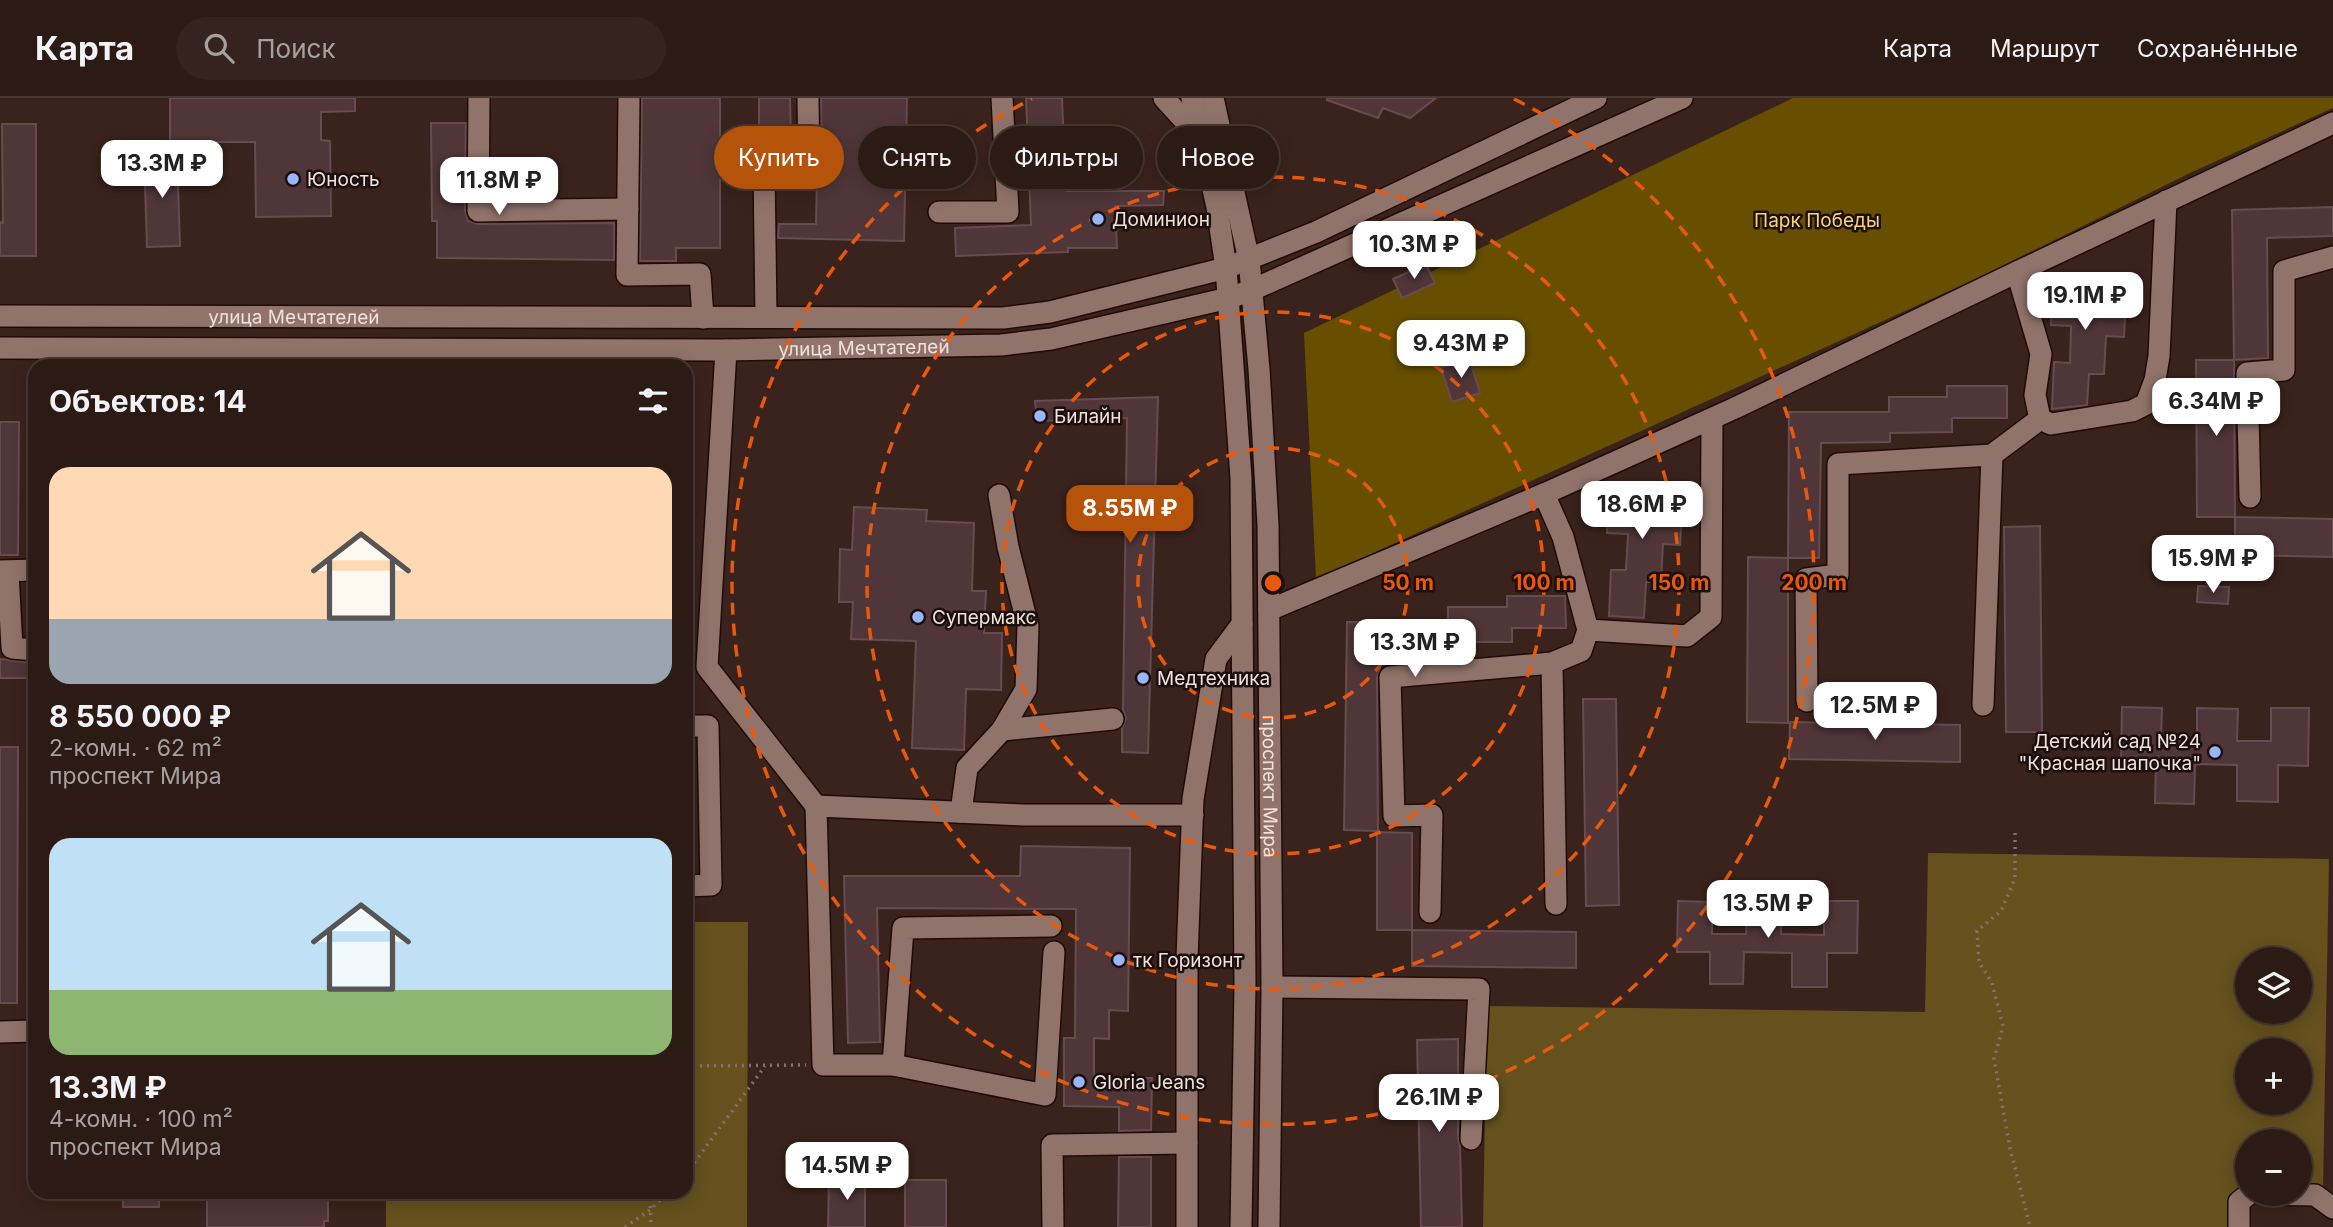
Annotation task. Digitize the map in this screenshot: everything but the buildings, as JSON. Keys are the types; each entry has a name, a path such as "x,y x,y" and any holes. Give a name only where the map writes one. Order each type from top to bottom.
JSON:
{"street":[{"path":"479,98 478,211 628,209"},
{"path":"629,98 627,275 700,274 703,318"},
{"path":"766,316 764,168 809,168 808,98"},
{"path":"939,212 1008,212 1002,98"},
{"path":"1164,98 1189,126"},
{"name":"проспект Мира","path":"1192,98 1198,126"},
{"name":"проспект Мира","path":"1213,98 1249,260 1268,525 1272,987 1269,1227"},
{"name":"улица Мечтателей","path":"0,316 1003,318 1050,312 1249,260 1325,228 1596,98"},
{"name":"улица Мечтателей","path":"0,348 64,357 415,358 1001,345 1051,339 1229,298 1252,290 1682,98"},
{"path":"1269,610 1544,494 1712,418 2333,123"},
{"name":"проспект Мира","path":"1213,189 1229,298 1241,478 1245,985 1241,1227"},
{"path":"2039,419 2051,424 2132,411 2146,404 2155,380 2159,356 2166,201"},
{"path":"2250,496 2248,373 2284,370 2284,271 2333,257"},
{"path":"2017,272 2040,354 2035,395 2039,419"},
{"path":"726,350 707,667 816,806 823,1065 894,1065 1045,1095 1054,953"},
{"path":"1588,630 1687,636 1711,617 1712,418"},
{"path":"1807,701 1806,579 1838,575 1838,464 1992,455 2039,419"},
{"path":"1983,705 1992,455"},
{"path":"1430,912 1432,815 1394,816 1390,677 1552,663 1581,651 1588,630 1563,537 1544,494"},
{"path":"961,812 967,768 1002,730 1026,689 1028,626 1008,547 999,495"},
{"path":"28,570 4,571 12,648 28,649"},
{"path":"1186,1227 1187,958 1193,799 1216,659 1242,624"},
{"path":"1552,663 1556,904"},
{"path":"1002,730 1113,719"},
{"path":"693,726 708,726 711,885 693,886"},
{"path":"816,806 1024,815 1193,815"},
{"path":"894,1065 903,928 1051,926"},
{"path":"1272,987 1479,989 1471,1139"},
{"path":"0,1032 28,1031"},
{"path":"1052,1227 1052,1145 1187,1143"},
{"path":"2312,1195 2333,1208"},
{"path":"2239,1206 2239,1227"}],"path":[{"path":"2015,833 2015,878 2001,911 1977,931 1979,962 1992,983 2003,1026 1994,1059 2010,1148 2030,1227"},
{"path":"693,1066 823,1065"},
{"path":"693,1164 765,1066"},
{"path":"650,1199 650,1227"},
{"path":"625,1227 661,1199"}],"green space":[{"name":"Парк Победы","path":"1793,98 2333,98 2333,108 2190,173 1984,275 1316,579 1304,333"}],"shaded area":[{"path":"1928,853 2329,859 2323,1189 2312,1189 2312,1129 2235,1129 2235,1206 2243,1206 2239,1227 1483,1227 1487,1006 1925,1012"},
{"path":"693,922 748,922 747,1227 386,1227 386,1199 693,1199"}],"place":[{"name":"Юность","path":"293,179"},
{"name":"Доминион","path":"1098,219"},
{"name":"Билайн","path":"1040,416"},
{"name":"Супермакс","path":"918,617"},
{"name":"Медтехника","path":"1143,678"},
{"name":"Детский сад №24 \"Красная шапочка\"","path":"2215,752"},
{"name":"тк Горизонт","path":"1119,960"},
{"name":"Gloria Jeans","path":"1079,1082"}]}
